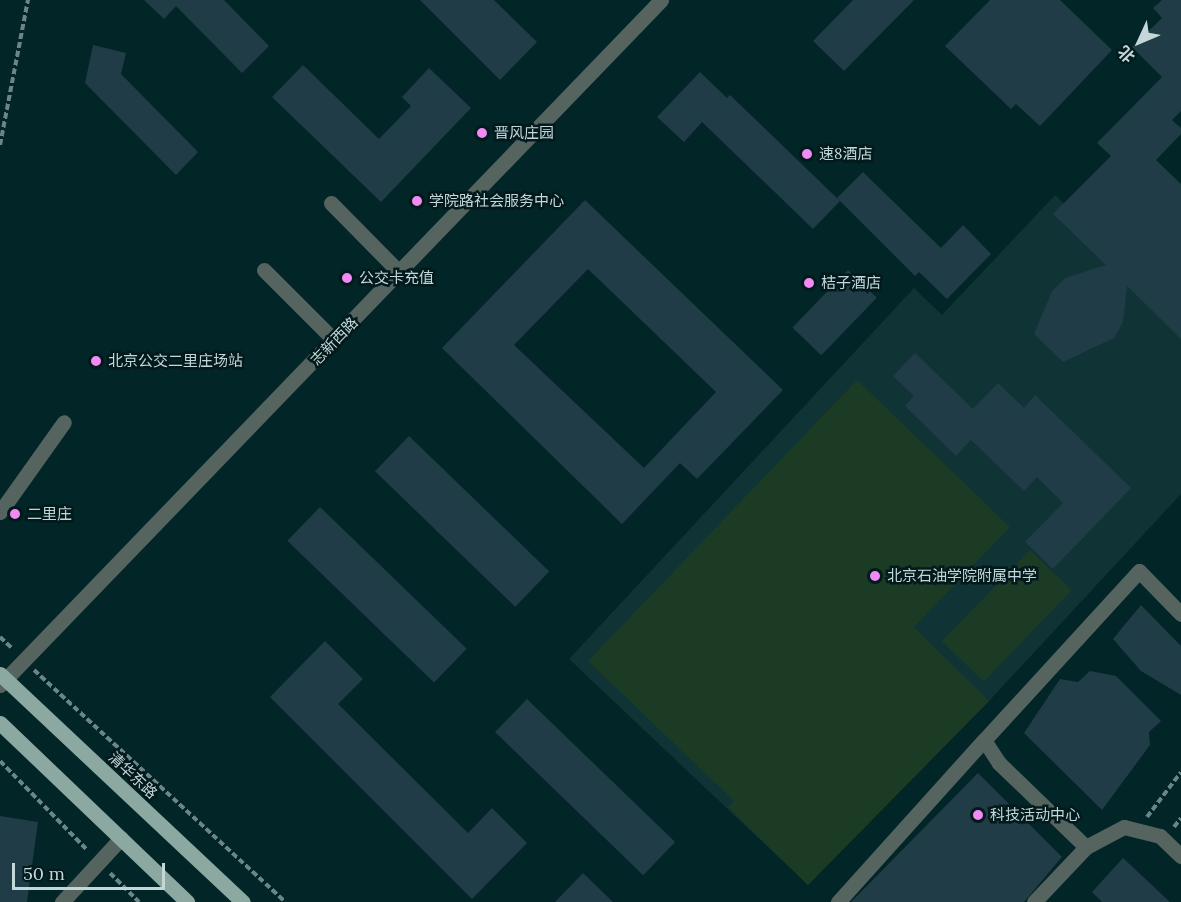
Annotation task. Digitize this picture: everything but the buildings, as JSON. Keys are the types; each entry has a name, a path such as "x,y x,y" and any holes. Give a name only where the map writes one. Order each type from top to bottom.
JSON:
{"main road":[{"name":"清华东路","path":"2,680 243,902"},
{"path":"0,723 188,902"}],"street":[{"name":"志新西路","path":"2,680 661,0"},
{"path":"330,203 399,272"},
{"path":"264,270 334,340"},
{"path":"0,512 64,422"},
{"path":"838,902 1139,571 1181,614"},
{"path":"984,740 999,763 1086,847"},
{"path":"1034,902 1086,847 1124,827 1160,836 1181,856"},
{"path":"62,902 122,838"}],"path":[{"path":"0,145 28,0"},
{"path":"0,637 285,902"},
{"path":"0,761 140,902"},
{"path":"1137,830 1181,772"},
{"path":"1173,828 1181,818"}],"shaded area":[{"name":"北京石油学院附属中学","path":"1055,195 1181,320 1181,494 989,701 808,885 569,659 914,288 942,315"}],"green space":[{"path":"857,380 1010,527 914,627 989,701 808,885 728,807 734,801 588,661"},
{"path":"1030,550 1072,590 984,682 942,641"}],"place":[{"name":"晋风庄园","path":"482,133"},
{"name":"速8酒店","path":"807,154"},
{"name":"学院路社会服务中心","path":"417,201"},
{"name":"公交卡充值","path":"347,278"},
{"name":"桔子酒店","path":"809,283"},
{"name":"北京公交二里庄场站","path":"96,361"},
{"name":"二里庄","path":"15,514"},
{"name":"北京石油学院附属中学","path":"875,576"},
{"name":"科技活动中心","path":"978,815"}]}
